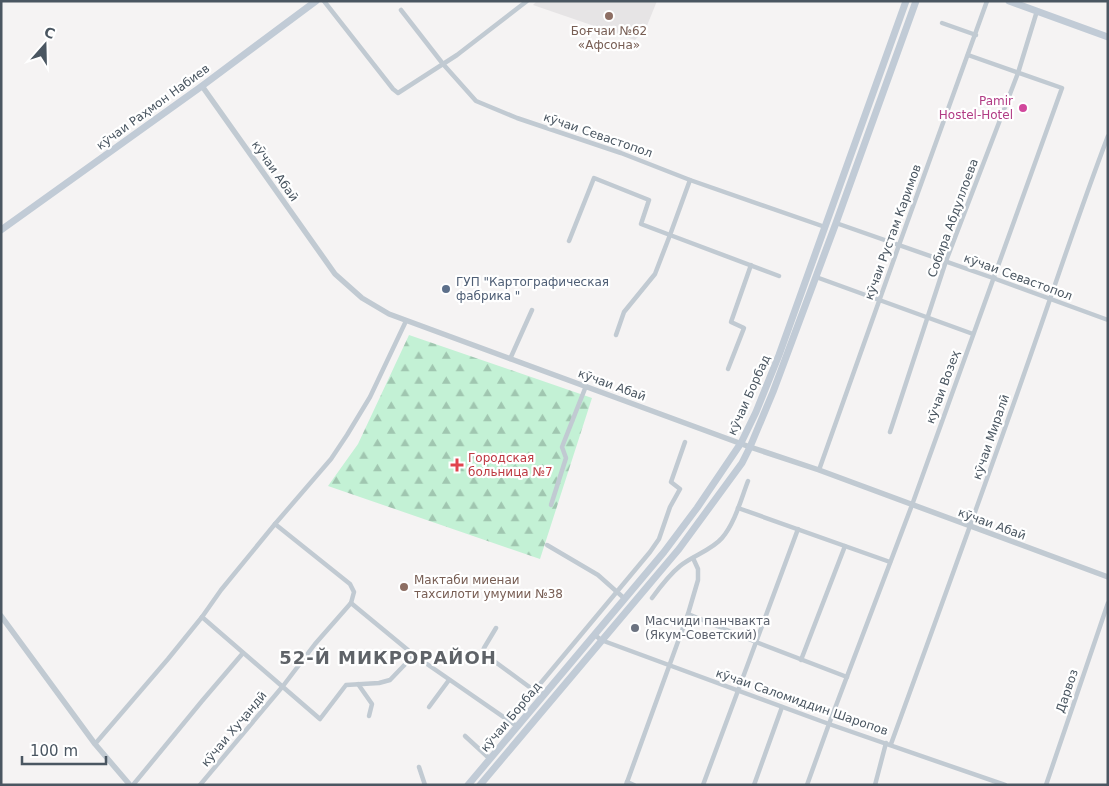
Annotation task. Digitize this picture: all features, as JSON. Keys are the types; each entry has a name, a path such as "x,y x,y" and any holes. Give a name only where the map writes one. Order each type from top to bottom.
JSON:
{"main road":[{"name":"кӯчаи Раҳмон Набиев","path":"1,230 202,86 316,1"},
{"name":"кӯчаи Борбад","path":"468,785 664,552 741,443 756,412 778,355 906,1"},
{"name":"кӯчаи Борбад","path":"480,785 679,549 742,463 774,392 916,1"},
{"path":"1009,1 1027,4 1037,11 1108,37"}],"street":[{"path":"324,1 393,89 398,92 443,64 526,1"},
{"name":"кӯчаи Рустам Каримов","path":"819,470 988,1"},
{"name":"кӯчаи Севастопол","path":"401,10 443,64 476,101 517,118 621,153 690,180 825,226"},
{"name":"Собира Абдуллоева","path":"890,432 946,262 1018,73 1037,11"},
{"path":"942,24 976,35"},
{"name":"кӯчаи Возеҳ","path":"807,785 912,505 1062,88 968,56"},
{"name":"кӯчаи Абаӣ","path":"202,86 335,274 362,298 389,314 1108,577"},
{"name":"кӯчаи Миралӣ","path":"874,785 971,526 1090,182 1108,136"},
{"path":"569,240 594,178 649,200 640,224 779,276"},
{"path":"616,335 624,312 655,274 690,180"},
{"name":"кӯчаи Севастопол","path":"836,224 1108,320"},
{"path":"728,369 744,328 730,322 751,265"},
{"path":"816,277 973,334"},
{"path":"510,359 532,310"},
{"path":"95,744 137,696 275,524 331,459 370,396 406,321"},
{"path":"551,505 566,458 562,447 586,386"},
{"path":"509,721 650,552 658,539 670,507 680,489 671,482 685,442"},
{"path":"652,598 669,576 681,565 721,540 738,508 748,481"},
{"path":"738,508 890,562"},
{"path":"275,524 350,584 354,592 351,603 414,655 518,727"},
{"path":"703,785 798,529"},
{"path":"547,545 598,575 625,599"},
{"path":"801,660 845,546"},
{"path":"634,785 626,783 688,614 698,580 698,569 693,558"},
{"name":"кӯчаи Хуҷандӣ","path":"200,785 283,686 315,644 351,603"},
{"name":"Дарвоз","path":"1046,785 1108,604"},
{"path":"688,614 846,677"},
{"path":"1,616 95,744 131,785 243,653"},
{"path":"202,617 320,719 346,686 390,680 414,655"},
{"path":"496,628 483,653 543,697"},
{"name":"кӯчаи Саломиддин Шаропов","path":"595,635 601,640 668,666 1006,785"},
{"path":"429,707 449,680"},
{"path":"358,684 372,704 369,716"},
{"path":"754,785 782,707"},
{"path":"465,736 490,759"},
{"path":"419,768 424,785"}],"shaded area":[{"name":"Боғчаи №62 «Афсона»","path":"537,1 657,1 646,28 635,40 533,5"}],"green space":[{"name":"Городская больница №7","path":"409,335 592,398 540,559 328,486 358,444"}],"place":[{"name":"Боғчаи №62 «Афсона»","path":"609,16"},
{"name":"Pamir Hostel-Hotel","path":"1023,108"},
{"name":"ГУП \"Картографическая фабрика \"","path":"446,289"},
{"name":"Городская больница №7","path":"457,465"},
{"name":"Мактаби миенаи тахсилоти умумии №38","path":"404,587"},
{"name":"Масчиди панчвакта (Якум-Советский)","path":"635,628"}],"district":[{"name":"52-Й МИКРОРАЙОН","path":"388,658"}]}
